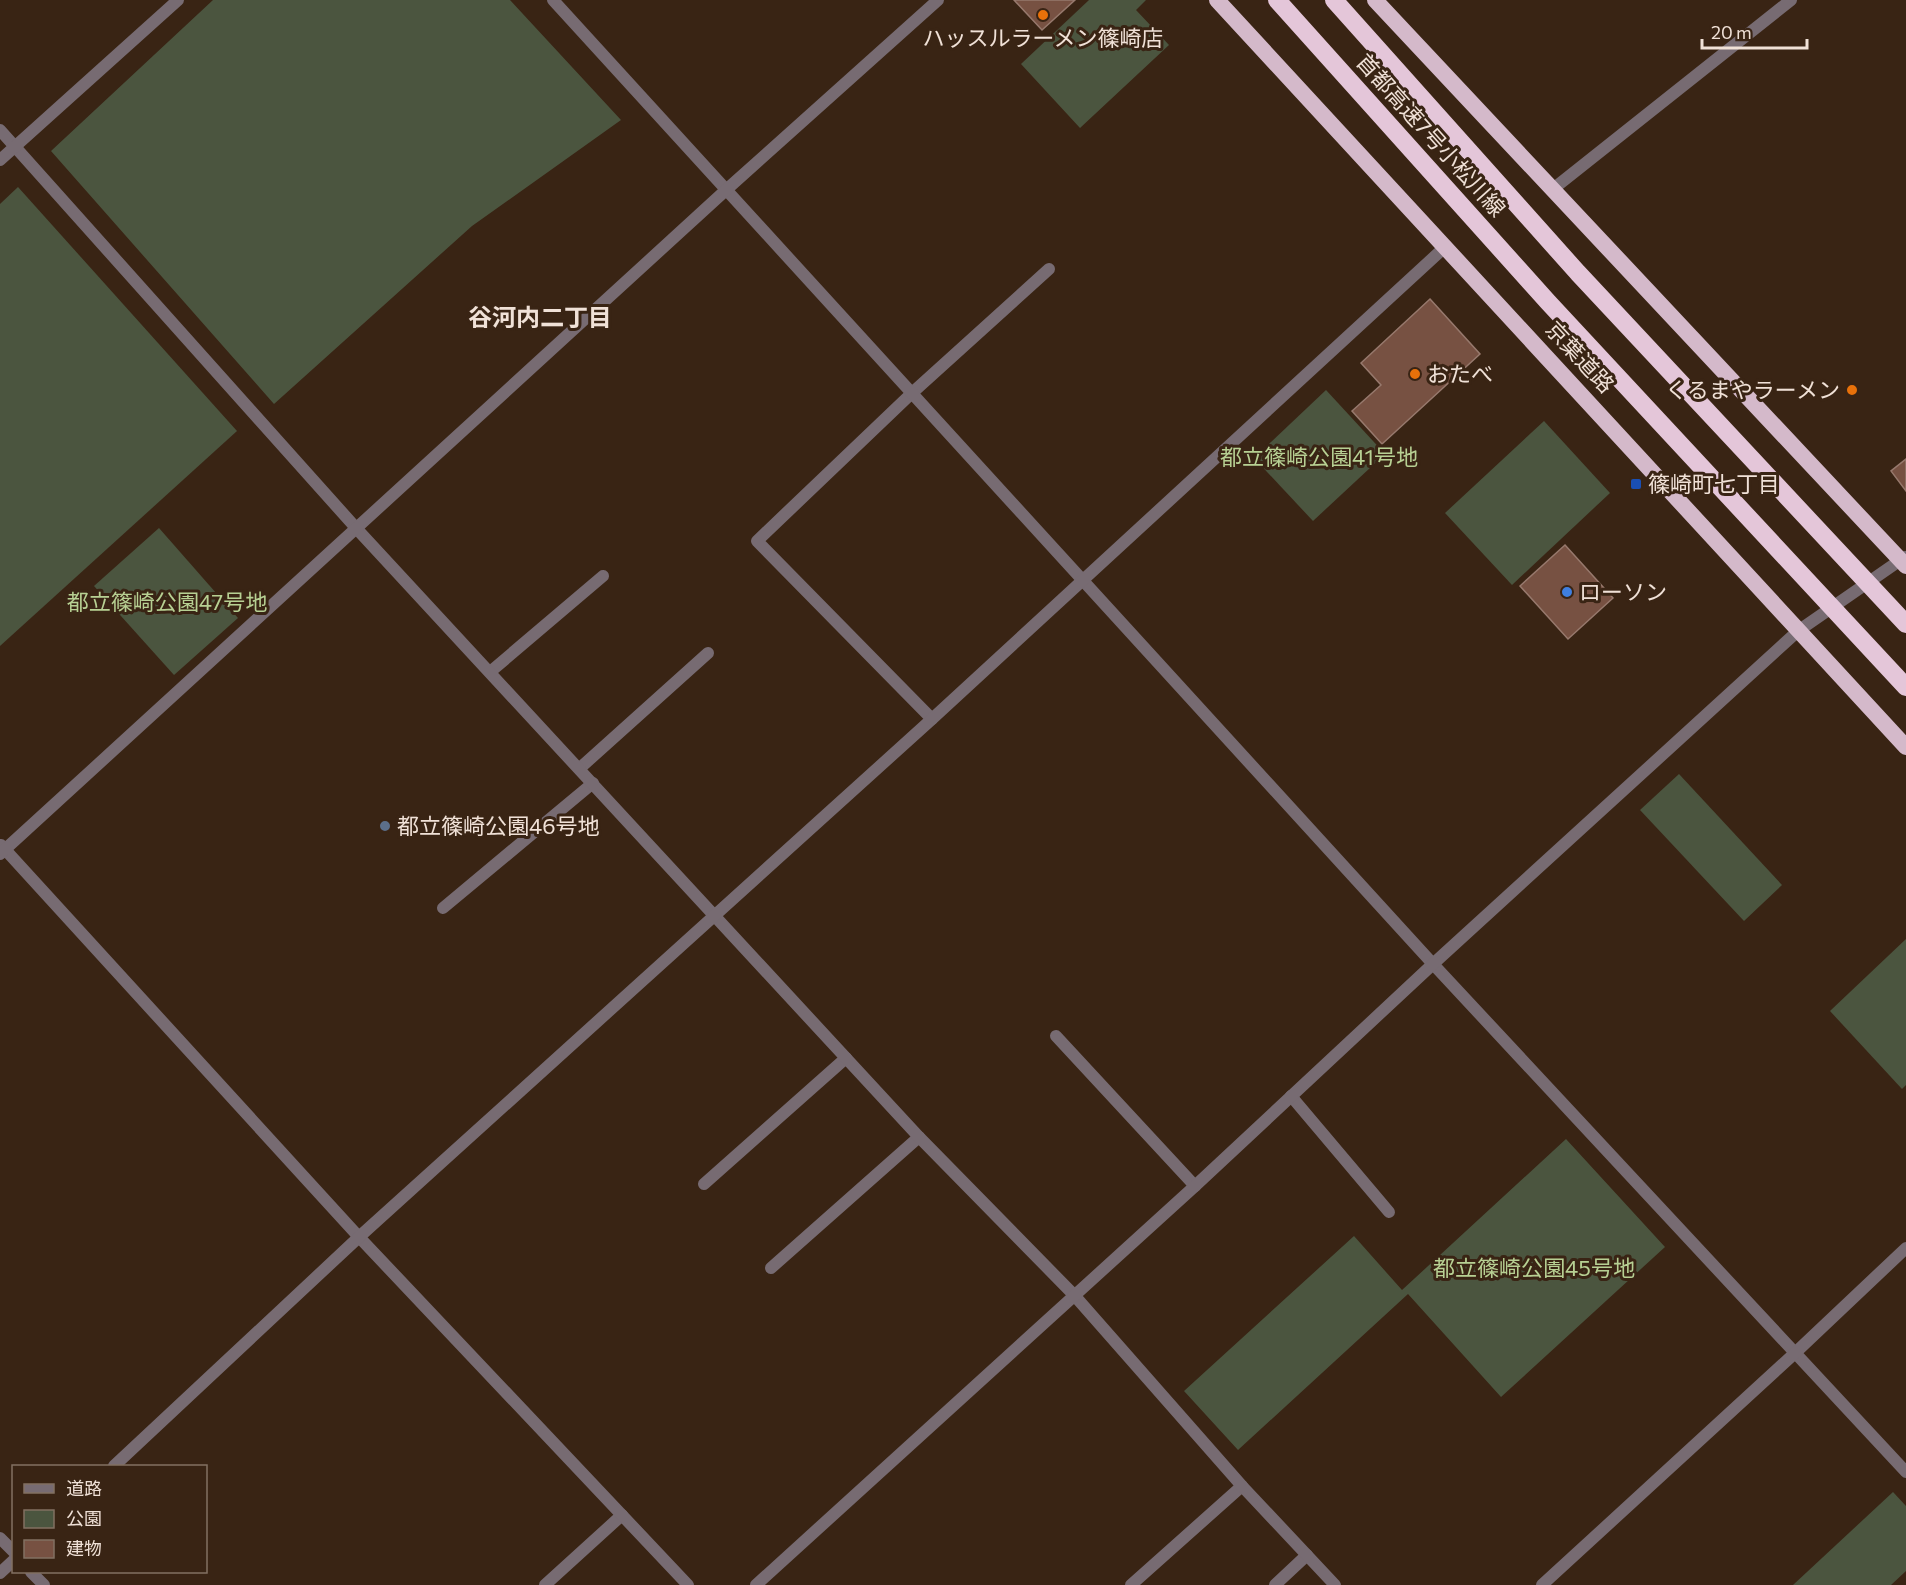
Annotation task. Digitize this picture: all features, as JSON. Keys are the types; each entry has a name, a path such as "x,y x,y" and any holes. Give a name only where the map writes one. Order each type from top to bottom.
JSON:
{"highway":[{"name":"京葉道路","path":"1217,0 1906,747"},
{"name":"首都高速7号小松川線","path":"1276,0 1548,302"},
{"name":"首都高速7号小松川線","path":"1334,0 1578,273 1906,624"},
{"path":"1375,0 1904,561"},
{"name":"京葉道路","path":"1548,302 1906,687"}],"street":[{"path":"0,160 178,0"},
{"path":"553,0 1433,964 1906,1472"},
{"path":"688,1585 359,1237 2,849 938,0"},
{"path":"1553,189 1791,0"},
{"path":"0,130 356,528 919,1137 1074,1295 1242,1486 1335,1585"},
{"path":"116,1465 359,1237 1084,580 1446,246"},
{"path":"932,718 757,541 912,393 1049,269"},
{"path":"756,1585 1195,1186 1433,964 1798,631 1904,561"},
{"path":"490,672 603,576"},
{"path":"580,768 708,653"},
{"path":"443,908 593,783"},
{"path":"1056,1036 1195,1186"},
{"path":"704,1184 846,1058"},
{"path":"1292,1096 1389,1212"},
{"path":"771,1268 919,1137"},
{"path":"1542,1585 1906,1248"},
{"path":"1131,1585 1242,1486"},
{"path":"545,1585 621,1515"},
{"path":"0,1538 12,1550"},
{"path":"1275,1585 1307,1555"},
{"path":"0,1573 12,1562"},
{"path":"32,1573 44,1585"}],"green space":[{"path":"213,0 510,0 621,120 472,226 274,404 51,151"},
{"path":"1089,0 1146,0 1136,10 1169,45 1080,128 1021,64"},
{"path":"18,187 237,431 0,646 0,204"},
{"name":"都立篠崎公園41号地","path":"1326,390 1385,454 1313,521 1254,458"},
{"path":"1544,421 1610,493 1512,585 1445,513"},
{"name":"都立篠崎公園47号地","path":"159,528 238,618 174,675 94,586"},
{"path":"1679,774 1782,885 1744,921 1640,810"},
{"path":"1906,939 1906,1085 1902,1089 1830,1011"},
{"name":"都立篠崎公園45号地","path":"1566,1139 1665,1247 1501,1397 1408,1294 1238,1450 1184,1391 1354,1236 1402,1290"},
{"path":"1893,1492 1906,1506 1906,1571 1891,1585 1793,1585"}],"building":[{"name":"ハッスルラーメン篠崎店","path":"1014,0 1075,0 1042,30"},
{"name":"おたべ","path":"1430,299 1480,354 1382,444 1352,411 1381,385 1361,363"},
{"path":"1906,459 1906,491 1891,471"},
{"name":"ローソン","path":"1565,545 1613,598 1568,639 1520,586"}],"place":[{"name":"ハッスルラーメン篠崎店","path":"1043,15"},
{"name":"おたべ","path":"1415,374"},
{"name":"くるまやラーメン","path":"1852,390"},
{"name":"篠崎町七丁目","path":"1636,484"},
{"name":"ローソン","path":"1567,592"},
{"name":"都立篠崎公園46号地","path":"385,826"}],"district":[{"name":"谷河内二丁目","path":"540,318"}]}
